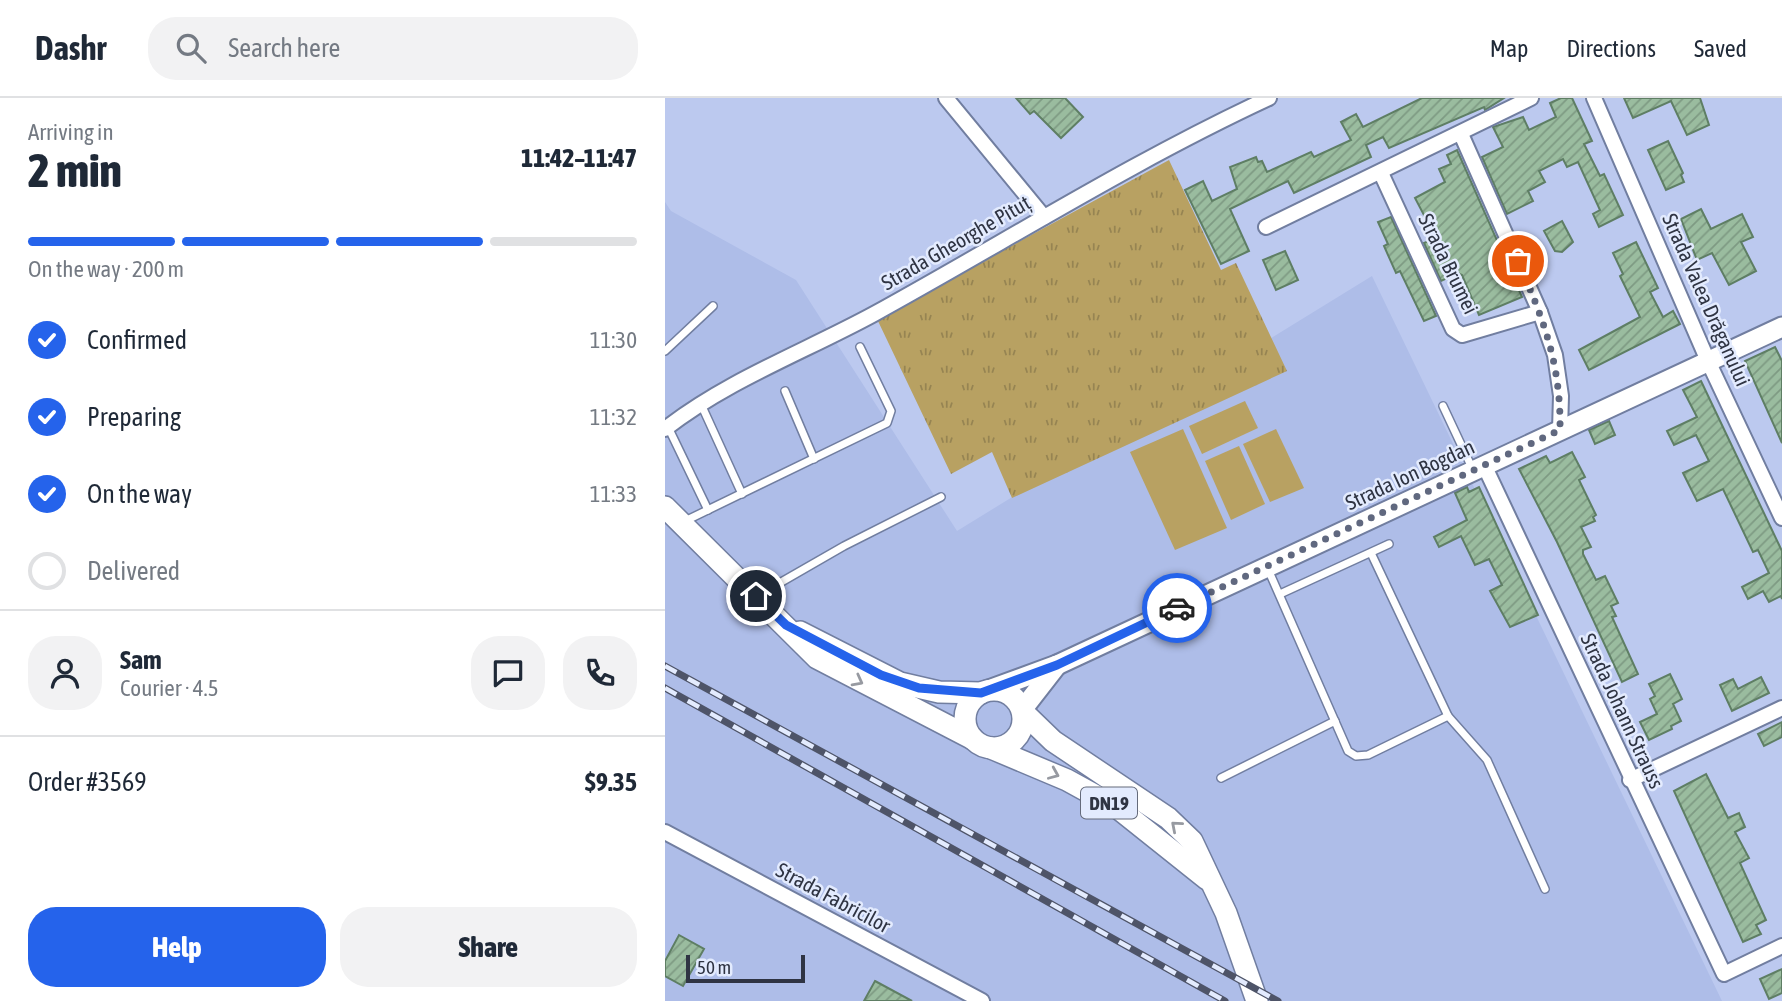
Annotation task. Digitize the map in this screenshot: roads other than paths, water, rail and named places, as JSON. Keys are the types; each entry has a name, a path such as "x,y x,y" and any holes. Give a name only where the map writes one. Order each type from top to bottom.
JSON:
{"main road":[{"name":"Strada Ion Bogdan","path":"983,692 1057,665 1782,327"},
{"name":"DN19","path":"665,507 786,625 809,651 835,669 982,743 1067,780 1118,808 1211,883"},
{"name":"DN19","path":"786,625 900,683 939,692 995,690 1012,696 1022,711 1053,741 1183,831 1201,855 1226,913 1257,1001"},
{"name":"Strada Ion Bogdan","path":"1022,711 1057,665"},
{"path":"983,692 970,702 965,721 982,743 999,748 1015,740 1023,724 1022,711"}],"street":[{"path":"946,98 1044,217"},
{"name":"Strada Gheorghe Pituț","path":"666,428 700,402 872,315 1044,217 1269,98"},
{"path":"1266,227 1531,98"},
{"name":"Strada Valea Drăganului","path":"1594,98 1708,360 1782,518"},
{"path":"1461,134 1541,312 1555,355 1561,396 1560,430"},
{"name":"Strada Brumei","path":"1381,173 1453,329 1462,335 1541,312"},
{"name":"Strada Johann Strauss","path":"1479,467 1724,974 1782,946"},
{"path":"1630,780 1782,708"},
{"name":"Strada Fabricilor","path":"665,832 957,995 982,1001"}],"lane":[{"path":"665,351 713,306"},
{"path":"681,523 887,423 891,418 891,411 860,347"},
{"path":"785,391 814,459"},
{"path":"700,402 742,494"},
{"path":"1443,406 1479,467"},
{"path":"666,428 708,510"},
{"path":"756,596 844,545 941,498"},
{"path":"1280,594 1389,544"},
{"path":"1371,553 1448,716 1487,760 1545,889"},
{"path":"1267,567 1349,751 1356,756 1368,755 1448,716"},
{"path":"1221,778 1335,721"}],"railway":[{"path":"665,666 1278,1001"},
{"path":"665,688 1225,1001"}]}
